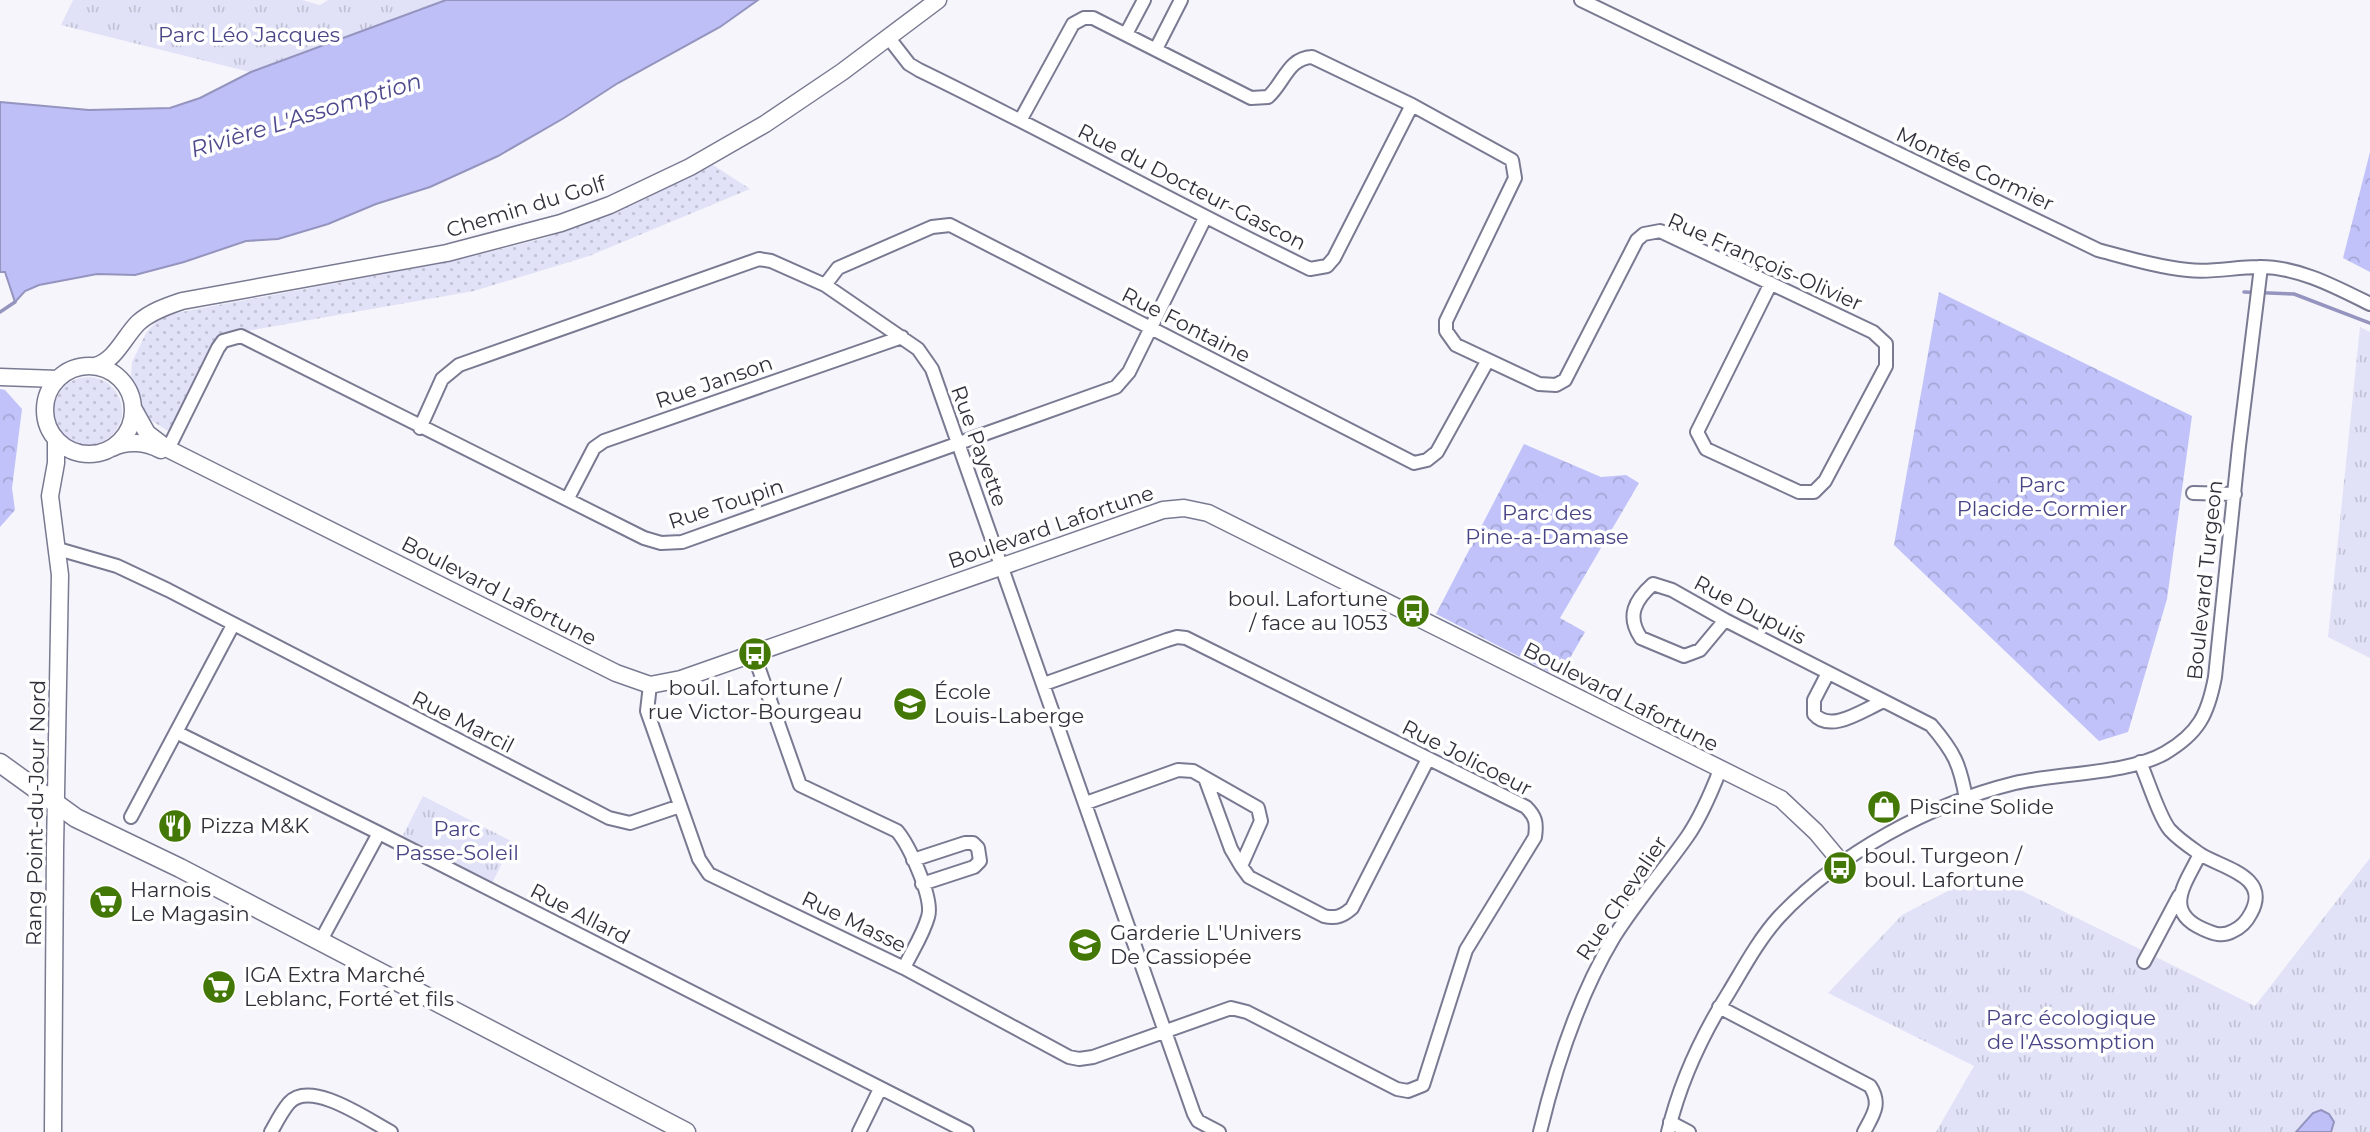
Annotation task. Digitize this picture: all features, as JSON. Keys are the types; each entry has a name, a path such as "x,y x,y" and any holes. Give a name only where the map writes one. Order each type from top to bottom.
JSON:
{"main road":[{"path":"0,763 76,818 180,868 686,1132"}],"street":[{"name":"Chemin du Golf","path":"96,366 105,362 138,323 149,315 182,301 447,253 548,227 610,205 728,148 805,99 938,0"},
{"path":"1126,34 1144,0"},
{"path":"1156,49 1181,0"},
{"name":"Montée Cormier","path":"1581,0 2098,250 2187,270 2261,267 2295,272 2326,282 2370,304"},
{"name":"Rue François-Olivier","path":"1021,119 1073,24 1084,18 1093,18 1251,98 1268,97 1276,90 1293,62 1312,57 1412,105 1512,160 1515,178 1446,321 1447,331 1456,345 1539,384 1556,385 1565,380 1637,240 1660,231 1771,283 1872,332 1886,344 1886,366 1825,481 1814,492 1799,492 1706,449 1697,432 1771,283"},
{"name":"Rue du Docteur-Gascon","path":"888,37 909,64 1021,119 1205,218 1310,269 1327,265 1334,258 1412,105"},
{"name":"Rue Toupin","path":"168,449 218,348 223,341 240,337 644,538 661,543 682,542 1116,387 1129,372 1205,218"},
{"name":"Rue Fontaine","path":"825,285 838,268 932,227 950,225 1414,463 1427,460 1437,453 1488,360"},
{"name":"Rue Payette","path":"420,428 442,379 459,365 759,260 771,261 825,285 902,337 926,358 1044,684 1194,1114 1198,1121 1219,1132"},
{"name":"Boulevard Turgeon","path":"1669,1127 1682,1084 1719,1007 1751,955 1778,919 1841,862 1933,811 1966,799 2016,783 2140,762 2163,754 2189,737 2200,722 2210,703 2215,677 2261,267"},
{"name":"Rue Janson","path":"568,498 594,448 604,441 902,337"},
{"path":"120,378 126,338"},
{"path":"82,366 109,370 120,378 131,397 133,408 127,432 119,442 95,454 81,454 56,440 46,423 45,403 58,379 68,370 82,366"},
{"path":"4,377 58,379"},
{"path":"4,377 31,388 45,403"},
{"name":"Boulevard Lafortune","path":"133,408 147,433 168,449 616,673 650,685 681,679 1163,510 1184,508 1208,513 1781,799 1816,832 1841,862"},
{"name":"Rang Point-du-Jour Nord","path":"53,1132 60,605 58,549 50,496 56,463 56,440"},
{"name":"Boulevard Lafortune","path":"109,449 126,443 153,446 269,504 280,505"},
{"path":"50,496 66,464 81,454"},
{"path":"2193,493 2235,494"},
{"name":"Rue Marcil","path":"58,549 117,566 168,590 609,818 630,822 680,806"},
{"name":"Rue Dupuis","path":"1725,620 1700,650 1684,656 1641,638 1632,618 1634,605 1653,584 1672,590 1725,620 1931,725 1949,746 1960,767 1966,799"},
{"path":"131,817 233,625"},
{"name":"Rue Jolicoeur","path":"1044,684 1167,640 1186,638 1526,807 1534,815 1537,824 1535,837 1466,950 1423,1085 1408,1091 1397,1089 1239,1009 1231,1009 1164,1032"},
{"path":"753,652 800,785 897,831 906,842 928,901 929,915 904,968"},
{"path":"1828,673 1814,700 1814,714 1820,721 1830,723 1884,701"},
{"name":"Rue Masse","path":"650,685 648,711 699,859 709,874 904,968 1069,1057 1093,1057 1164,1032"},
{"name":"Rue Allard","path":"176,732 967,1132"},
{"path":"1205,778 1231,849 1249,877 1324,916 1338,917 1345,915 1352,908 1429,759"},
{"path":"2140,762 2168,828 2200,854 2243,875 2253,885 2256,894 2255,907 2247,922 2235,931 2221,936 2189,921 2181,913 2179,895"},
{"path":"1086,803 1187,769 1254,805 1262,816 1241,866"},
{"name":"Rue Chevalier","path":"1540,1132 1548,1097 1590,981 1615,936 1654,879 1688,836 1720,770"},
{"path":"320,942 379,833"},
{"path":"913,860 965,843 973,843 978,848 980,861 974,867 922,884"},
{"path":"2144,962 2200,854"},
{"path":"1719,1007 1870,1086 1876,1096 1877,1108 1864,1132"},
{"path":"859,1132 880,1089"},
{"path":"271,1132 290,1102 305,1095 314,1095 391,1132"},
{"path":"1669,1127 1689,1132"}],"green space":[{"name":"Parc Léo Jacques","path":"73,0 302,0 320,5 328,0 444,0 250,72 61,25"},
{"path":"2370,152 2370,272 2343,258"},
{"path":"713,165 750,189 589,256 474,291 230,334 170,432 145,417 131,376 132,362 146,333 157,321 171,314 454,261 545,238 634,204"},
{"name":"Parc Placide-Cormier","path":"1939,292 2192,416 2167,599 2128,732 2099,741 1894,545"},
{"path":"2360,327 2370,332 2370,658 2328,637"},
{"path":"81,377 95,377 107,382 117,392 122,411 117,430 107,440 95,445 81,445 69,440 59,430 54,418 54,404 59,392 69,382"},
{"path":"0,389 5,390 22,409 12,488 15,510 0,527"},
{"name":"Parc des Pine-a-Damase","path":"1524,444 1601,477 1626,475 1639,483 1560,618 1585,632 1559,677 1436,614"},
{"name":"Parc Passe-Soleil","path":"423,796 513,842 491,885 401,839"},
{"name":"Parc écologique de l'Assomption","path":"2370,858 2370,1132 1936,1132 1974,1066 1828,993 1902,915 1984,872 2255,1006"}],"water":[{"name":"Rivière L'Assomption","path":"446,0 758,0 720,27 618,83 498,156 430,187 278,239 246,241 135,275 97,274 39,285 25,291 15,302 5,272 0,272 0,102 89,110 170,108 200,98 251,72"},
{"path":"2321,1110 2329,1114 2334,1122 2331,1132 2296,1132 2313,1113"}],"waterway":[{"path":"2244,292 2294,294 2370,323"},
{"path":"0,312 15,302"}],"place":[{"name":"boul. Lafortune / face au 1053","path":"1413,611"},
{"name":"boul. Lafortune / rue Victor-Bourgeau","path":"755,654"},
{"name":"École Louis-Laberge","path":"910,704"},
{"name":"Piscine Solide","path":"1884,807"},
{"name":"Pizza M&K","path":"175,826"},
{"name":"boul. Turgeon / boul. Lafortune","path":"1840,868"},
{"name":"Harnois Le Magasin","path":"106,902"},
{"name":"Garderie L'Univers De Cassiopée","path":"1085,945"},
{"name":"IGA Extra Marché Leblanc, Forté et fils","path":"219,987"}]}
